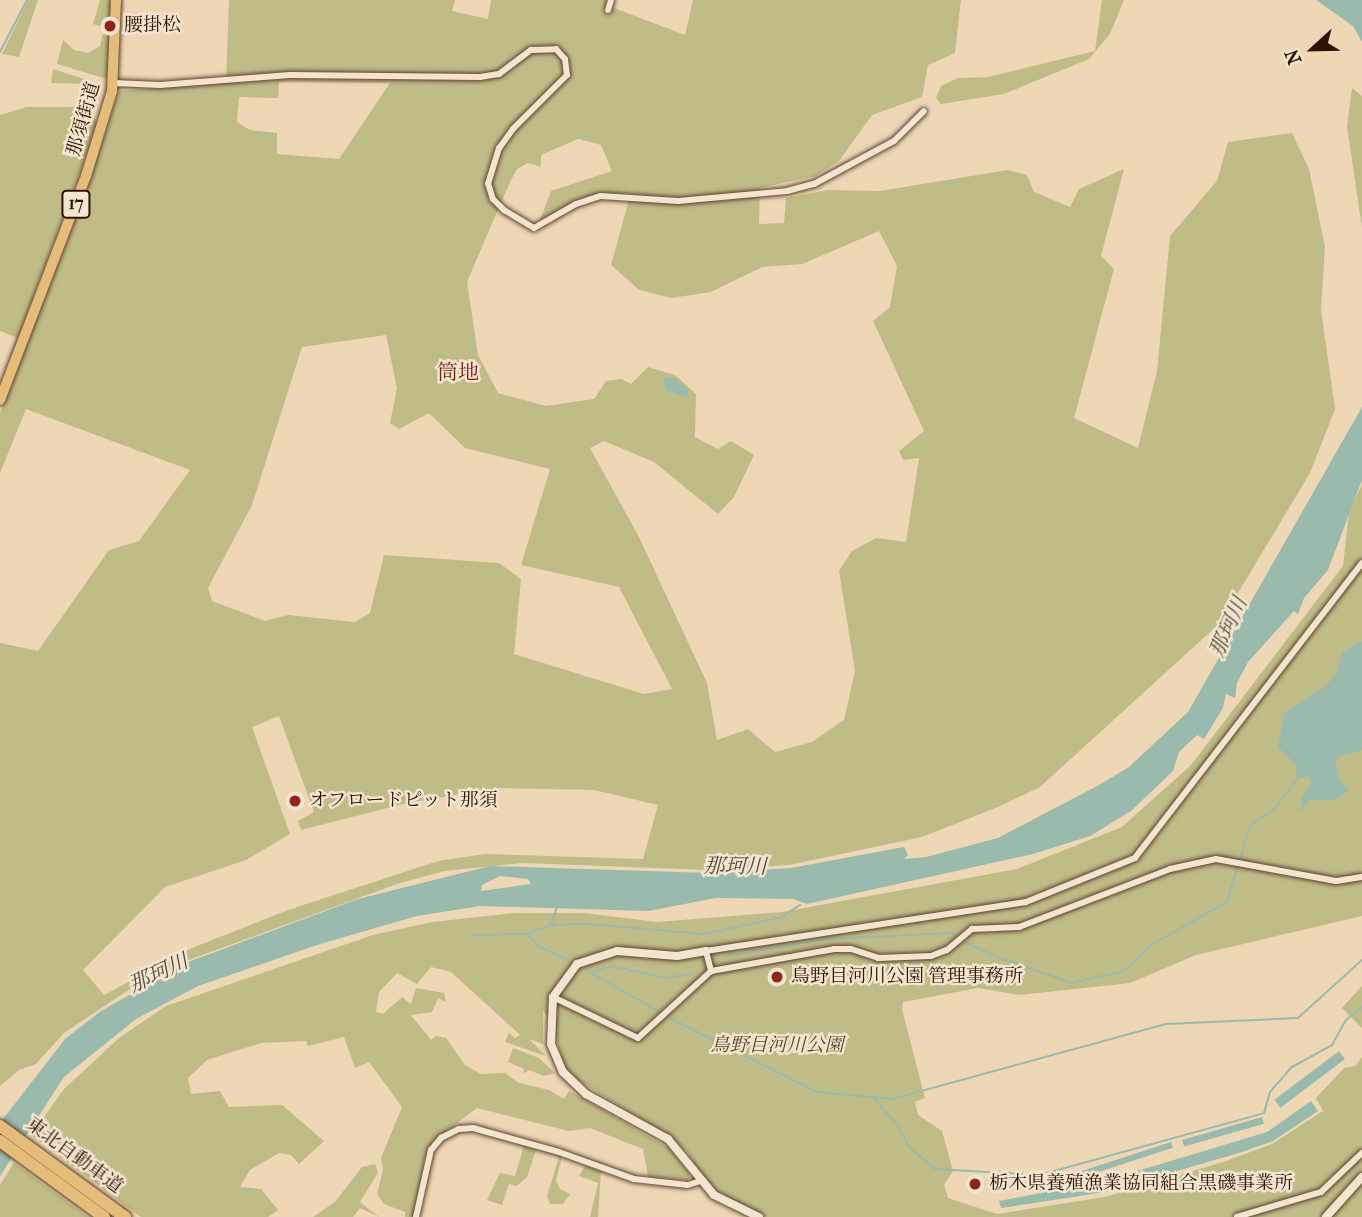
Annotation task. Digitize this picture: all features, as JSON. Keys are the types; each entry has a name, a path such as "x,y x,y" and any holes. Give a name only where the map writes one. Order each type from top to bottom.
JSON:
{"highway":[{"name":"東北自動車道","path":"0,1126 64,1179 104,1217"},
{"name":"東北自動車道","path":"0,1141 125,1217"}],"main road":[{"name":"那須街道","path":"0,400 86,176 114,83 116,0"}],"street":[{"path":"608,10 611,0"},
{"path":"114,83 160,85 290,75 490,77 531,50 556,50 565,59 567,75 513,128 499,148 488,183 493,200 534,228 576,204 601,197 678,201 787,191 814,184 894,141 924,111"},
{"path":"759,1217 725,1203 700,1181 685,1156 668,1139 597,1102 563,1072 548,1029 553,997 577,964 605,952 677,956 1026,902 1135,858 1362,563"},
{"path":"553,997 638,1038 711,971 834,949 850,949 878,958 916,958 947,950 963,935 981,927 1019,927 1170,869 1208,860 1234,860 1327,880 1362,877"},
{"path":"706,951 711,971"},
{"path":"416,1217 431,1150 447,1134 465,1128 559,1152 634,1178 688,1185 700,1181"},
{"path":"1237,1217 1321,1192 1362,1153"},
{"path":"1326,1217 1362,1177"}],"green space":[{"path":"28,0 38,0 19,57 2,54"},
{"path":"100,0 110,0 110,29 93,24"},
{"path":"229,0 455,0 452,11 488,19 491,0 615,0 614,8 685,35 693,0 961,0 955,53 928,65 922,97 872,115 839,161 816,176 760,188 759,224 784,223 786,198 828,190 880,191 1008,170 1027,175 1034,192 1070,207 1079,189 1124,169 1101,256 1114,269 1074,418 1138,448 1157,371 1170,236 1217,181 1228,142 1292,133 1309,169 1325,247 1321,310 1335,409 1310,473 1220,623 1040,787 922,837 789,865 707,870 523,863 444,871 397,884 186,961 136,985 64,1033 36,1064 19,1070 0,1086 0,643 38,651 109,550 139,541 190,470 26,409 0,473 0,413 88,186 119,91 226,82","holes":["279,82 390,83 339,159 277,154 277,133 250,130 237,122 239,97 278,98","578,139 601,145 612,171 551,191 540,220 587,197 630,196 611,265 639,290 671,298 711,292 762,267 802,264 879,231 897,266 890,307 873,321 924,431 899,451 903,460 919,458 906,542 876,538 852,551 839,571 855,671 844,720 812,742 775,752 748,729 717,740 707,683 639,537 590,448 604,441 654,462 718,514 734,497 754,455 731,441 718,449 695,437 696,394 675,375 648,367 631,384 621,379 606,381 594,399 546,406 498,393 478,355 467,282 517,169 528,163 541,167 541,155","386,335 397,388 390,423 399,429 429,413 465,448 550,469 521,565 619,587 672,689 644,694 514,654 521,579 499,563 384,555 370,613 355,622 288,615 265,621 212,601 208,588 252,505 302,347","279,716 314,812 298,821 301,830 407,803 498,788 594,790 658,805 643,859 485,854 438,861 288,910 192,948 104,995 83,970 165,887 246,860 290,834 252,727"]},
{"path":"1102,0 1124,0 1110,34 1089,59 1004,94 941,104 936,98 941,86 958,78 988,77 1095,51"},
{"path":"103,34 110,36 107,79 57,64 63,40 74,50 88,53 100,46"},
{"path":"53,69 84,79 88,84 51,83"},
{"path":"1352,88 1362,96 1362,228 1347,126"},
{"path":"27,107 88,107 98,124 18,338 0,331 0,115"},
{"name":"鳥野目河川公園","path":"1362,484 1362,916 1196,955 1130,983 1020,995 978,988 903,1002 902,1009 925,1098 915,1102 918,1115 942,1131 953,1171 944,1185 948,1198 997,1214 1105,1197 1226,1161 1272,1144 1323,1111 1316,1098 1344,1068 1355,1066 1362,1057 1362,1172 1358,1177 1362,1182 1362,1217 764,1217 708,1186 688,1153 670,1137 576,1079 563,1064 554,1027 543,1010 543,1044 529,1039 546,1056 505,1042 509,1033 515,1038 520,1035 451,972 431,967 417,984 397,973 379,992 376,1012 383,1014 402,997 411,1004 416,988 444,993 446,1002 438,998 432,1012 411,1015 431,1040 436,1036 446,1038 465,1065 481,1074 505,1073 519,1083 549,1090 564,1099 569,1091 669,1148 690,1175 688,1180 648,1177 643,1149 590,1128 569,1131 477,1108 433,1141 426,1152 414,1217 405,1217 405,1212 384,1204 377,1194 383,1170 381,1158 402,1107 369,1062 355,1068 344,1037 308,1046 306,1041 261,1043 207,1060 188,1078 191,1094 220,1091 229,1107 282,1105 324,1141 299,1164 291,1155 279,1153 250,1170 240,1187 261,1189 278,1210 268,1217 141,1217 31,1135 64,1089 119,1038 166,1006 373,935 432,922 515,913 584,913 657,922 782,912 1017,869 1122,827 1191,765 1343,566 1349,512"},
{"path":"1362,986 1362,1028 1342,1008"},
{"path":"513,1048 539,1058 555,1073 544,1076 529,1070 523,1074 524,1069 508,1062"},
{"path":"524,1146 536,1150 527,1177 517,1186 509,1184 502,1205 487,1200 500,1173 515,1176"},
{"path":"541,1152 562,1157 556,1180 560,1189 570,1194 563,1204 550,1204 547,1196 559,1157"},
{"path":"14,1163 88,1217 0,1217 0,1185"},
{"path":"375,1164 378,1173 360,1202 379,1217 360,1208 353,1217 313,1217 335,1202 362,1167"},
{"path":"585,1166 601,1171 598,1217 590,1217 598,1183 579,1176"}],"shaded area":[{"path":"1316,0 1362,0 1362,42 1353,26"},
{"path":"664,377 674,378 688,390 688,397 666,390"},
{"path":"1362,407 1362,480 1328,570 1304,598 1298,614 1294,611 1248,662 1237,683 1235,698 1226,694 1223,708 1204,739 1197,735 1179,752 1173,771 1131,811 1090,836 1033,854 807,904 793,899 716,898 648,911 480,906 417,916 320,944 198,986 136,1019 64,1077 0,1176 0,1123 65,1039 101,1011 188,962 358,899 490,866 709,873 791,868 904,847 908,855 904,859 926,857 998,838 1101,784 1129,767 1188,712","holes":["500,876 528,879 531,884 481,891 482,885"]},
{"path":"1362,641 1362,750 1340,756 1335,763 1340,781 1349,790 1335,800 1310,800 1300,812 1302,798 1312,782 1308,776 1296,780 1297,766 1278,747 1284,713 1327,685 1337,671 1342,652"},
{"path":"1339,1051 1345,1059 1280,1108 1274,1100"},
{"path":"1311,1101 1318,1111 1273,1141 1242,1152 1105,1192 1001,1208 999,1201 1104,1181 1267,1132"},
{"path":"1262,1117 1264,1124 1184,1147 1182,1140"},
{"path":"1171,1142 1173,1148 1040,1191 1038,1185"}],"waterway":[{"path":"0,52 27,0"},
{"path":"963,941 997,957 1072,983 1124,971 1151,945 1227,902 1250,826 1275,808 1296,780"},
{"path":"551,925 587,924 704,934 782,917 800,905"},
{"path":"472,935 527,934 551,925 557,907"},
{"path":"727,956 826,939 951,933 959,937"},
{"path":"528,935 541,948 567,959"},
{"path":"666,1016 818,1092 892,1099 1166,1024 1298,1018 1362,960"},
{"path":"592,972 612,966 666,978 691,974"},
{"path":"586,970 661,1013"},
{"path":"874,1098 897,1124 909,1147 935,1169 1024,1174 1025,1179 1264,1113 1270,1092 1292,1067 1332,1045 1346,1020 1362,1007"}],"place":[{"name":"腰掛松","path":"110,26"},
{"name":"オフロードピット那須","path":"295,801"},
{"name":"鳥野目河川公園 管理事務所","path":"777,977"},
{"name":"栃木県養殖漁業協同組合黒磯事業所","path":"975,1184"}],"district":[{"name":"筒地","path":"458,372"}],"water label":[{"name":"那珂川","path":"1228,627"},
{"name":"那珂川","path":"735,866"},
{"name":"那珂川","path":"158,973"}]}
